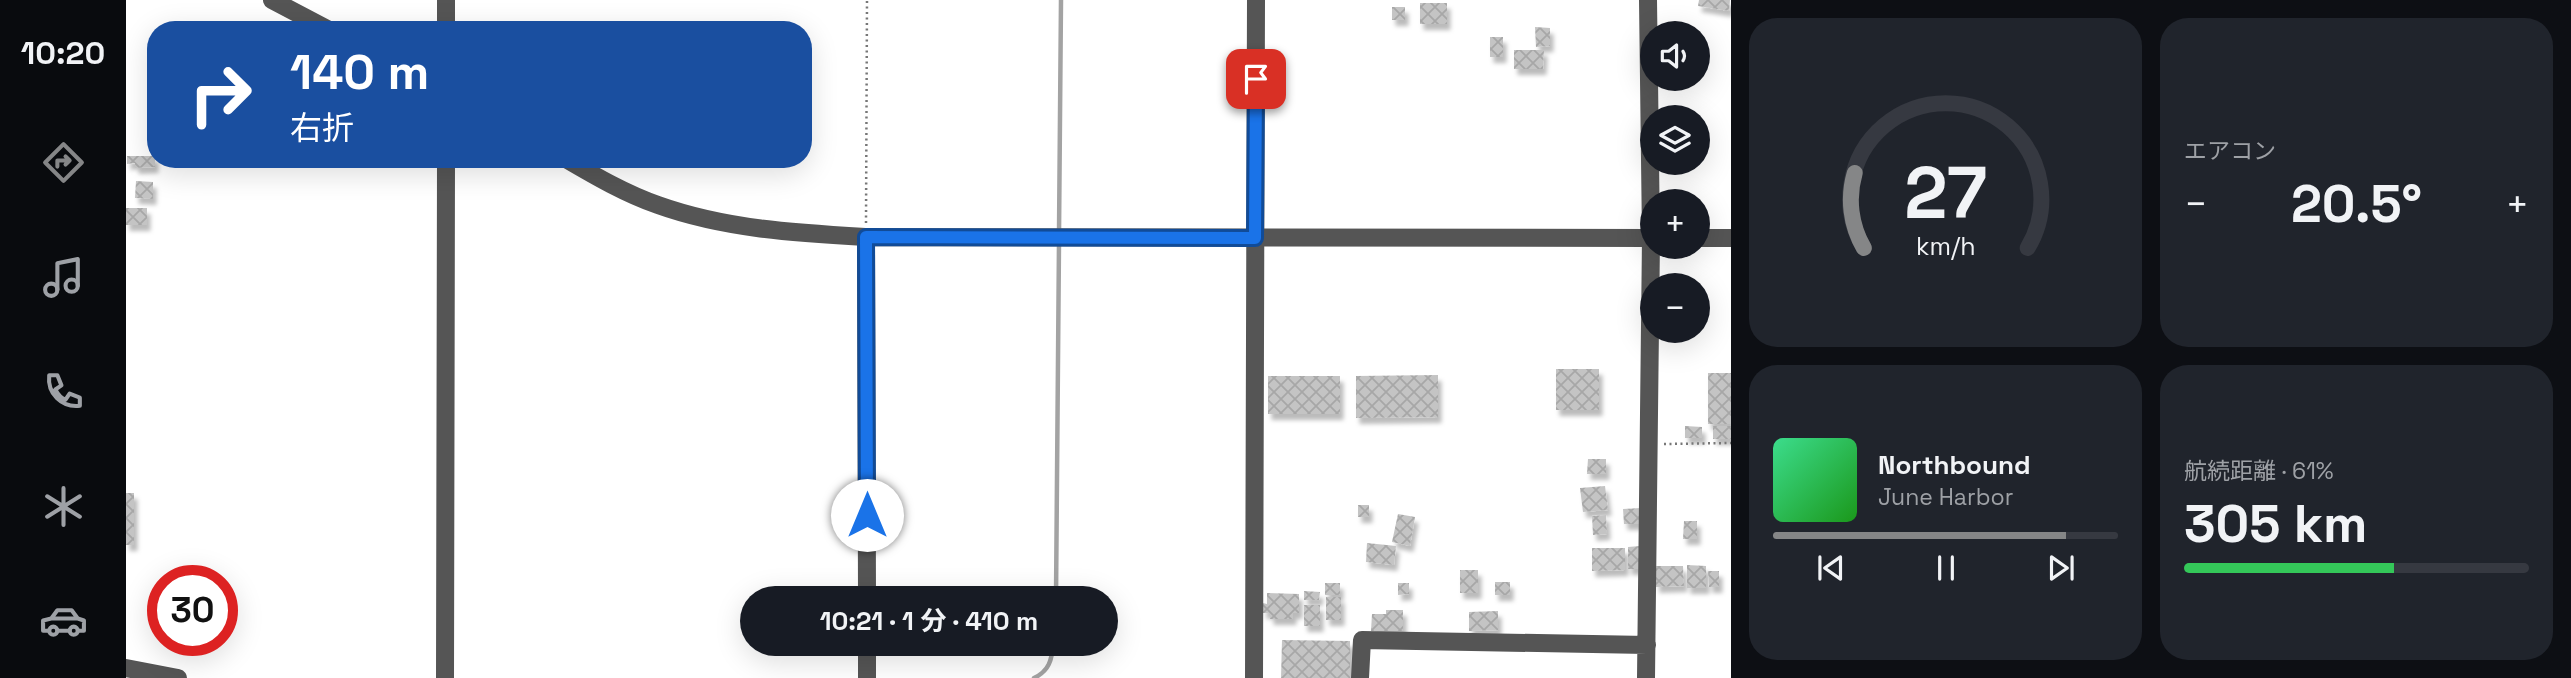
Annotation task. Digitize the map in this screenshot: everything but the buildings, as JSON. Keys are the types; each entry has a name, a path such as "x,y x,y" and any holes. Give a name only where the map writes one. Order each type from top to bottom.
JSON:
{"street":[{"path":"272,0 312,21"},
{"path":"446,0 446,21"},
{"path":"1254,678 1256,0"},
{"path":"1648,0 1650,189"},
{"path":"445,678 446,168"},
{"path":"584,168 657,205 772,231 866,237 1640,238"},
{"path":"866,237 867,586"},
{"path":"1710,238 1731,238"},
{"path":"1646,678 1651,259"},
{"path":"1360,678 1362,640 1647,645"},
{"path":"867,656 867,678"},
{"path":"126,668 178,678"}],"path":[{"path":"866,237 867,0"},
{"path":"1649,444 1731,443"}],"waterway":[{"path":"1059,234 1061,0"},
{"path":"1056,586 1059,242"},
{"path":"1034,678 1043,672 1052,656"}],"route":[{"path":"867,515 866,237 1255,238 1256,79"}]}
